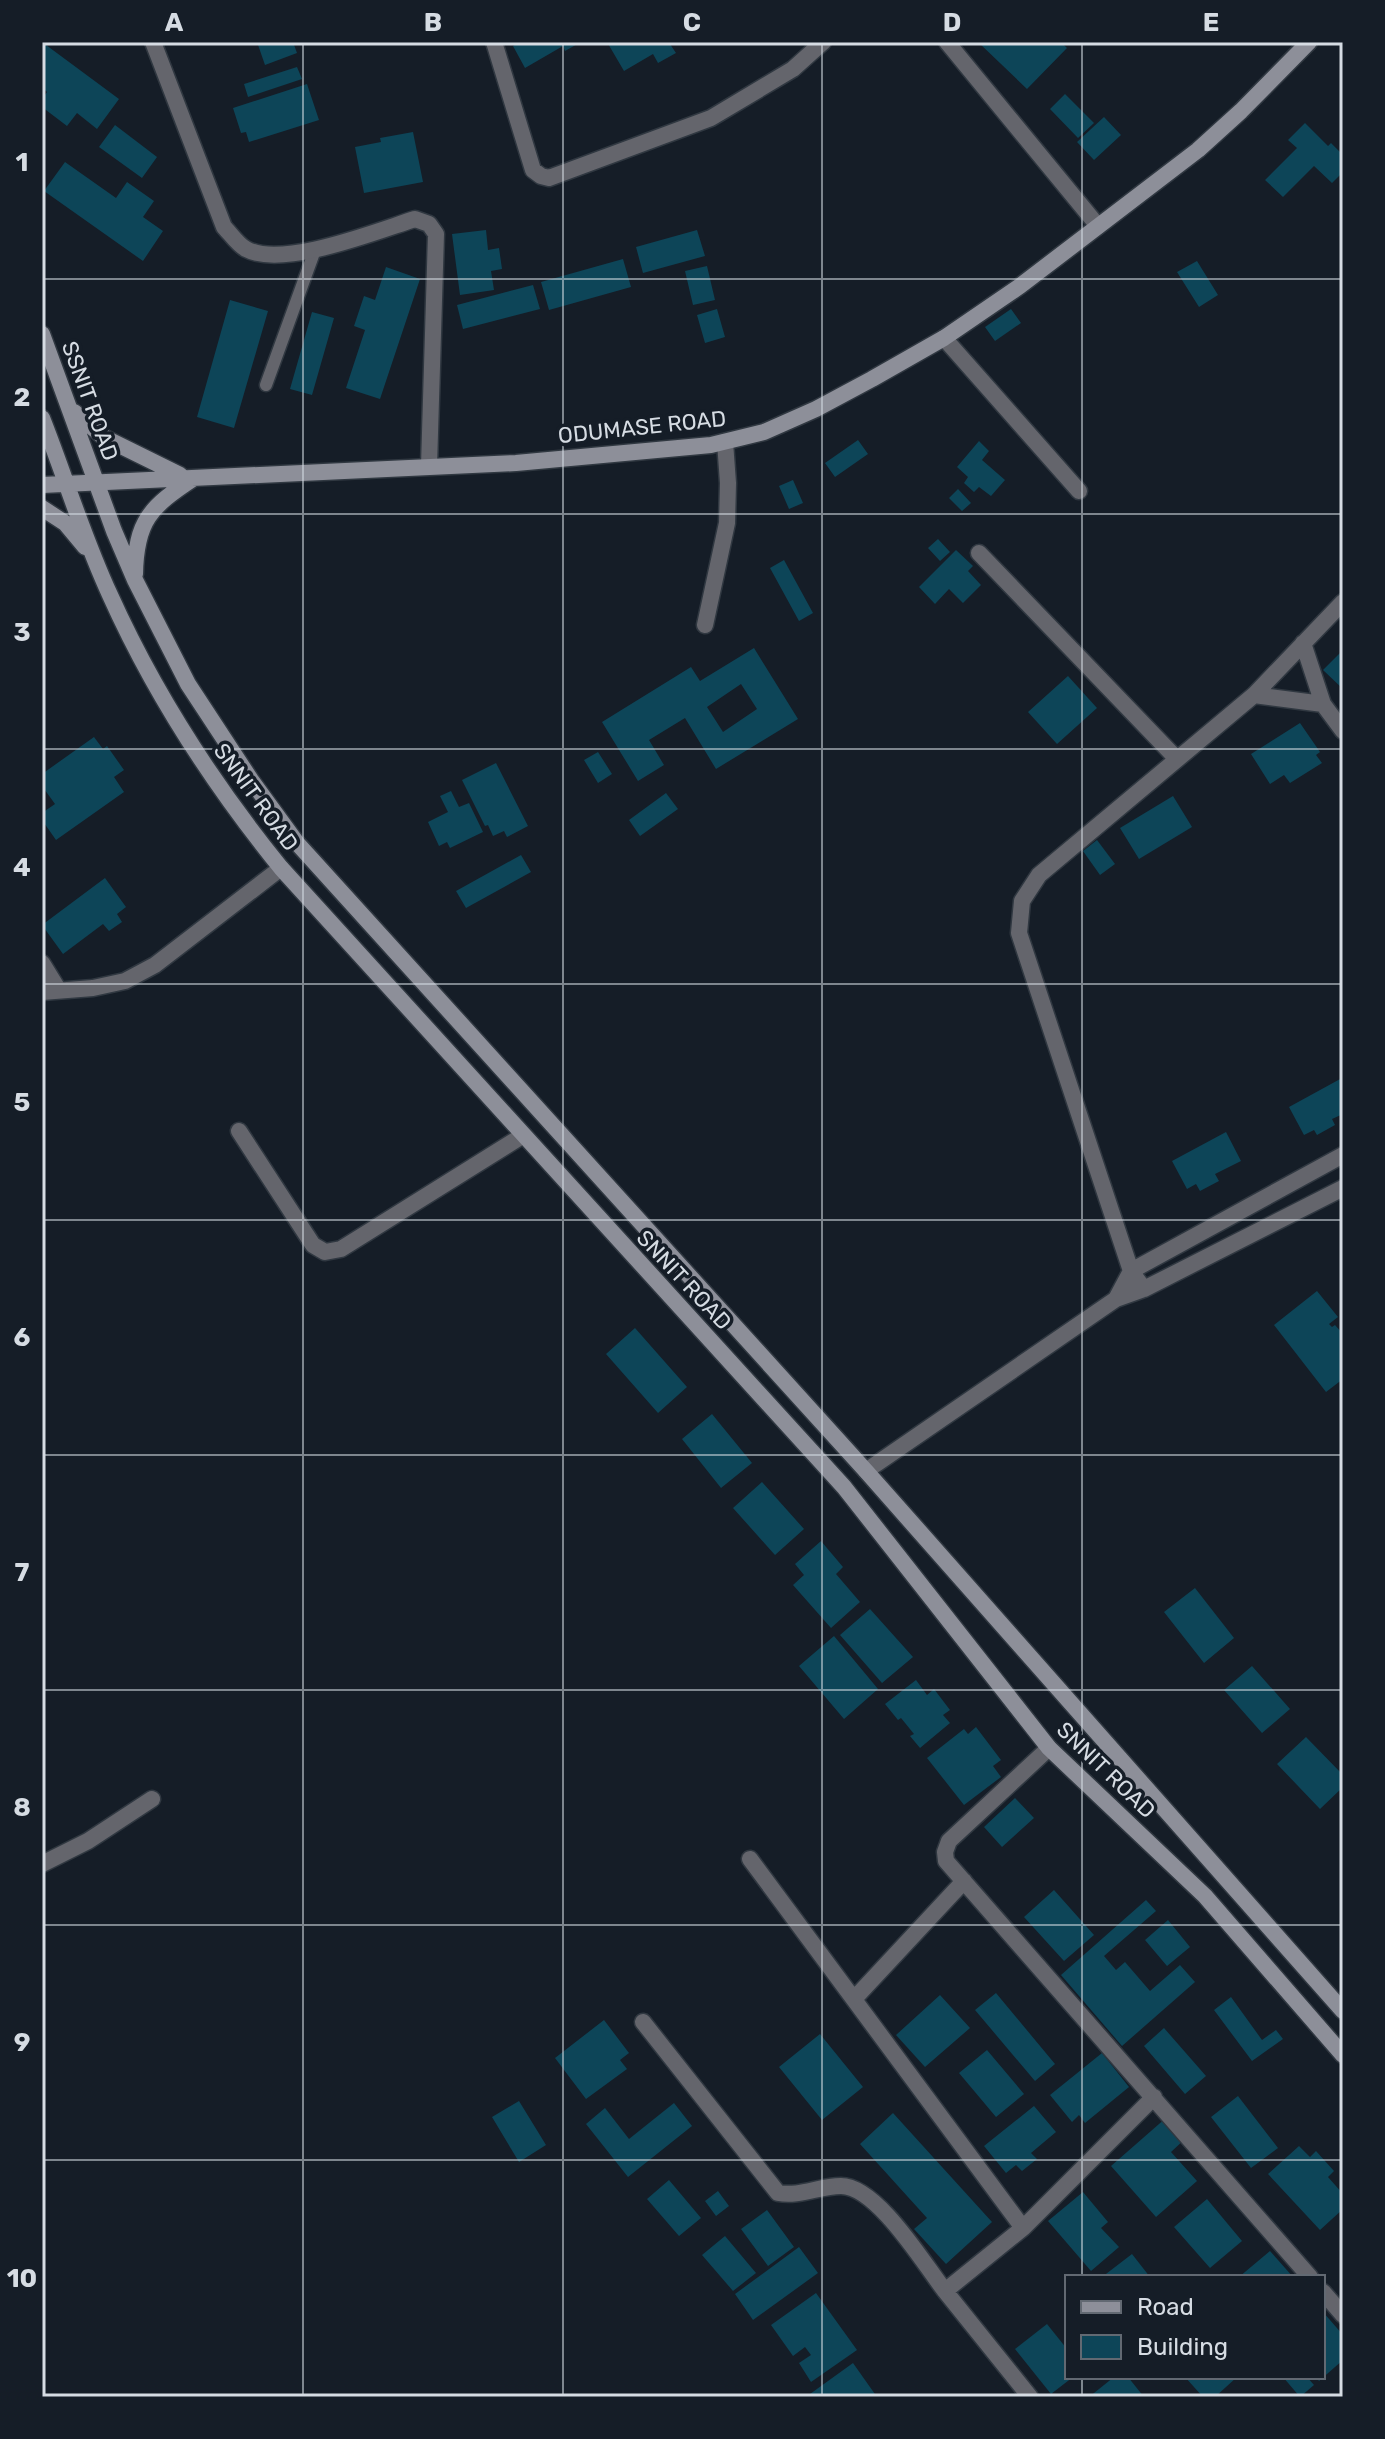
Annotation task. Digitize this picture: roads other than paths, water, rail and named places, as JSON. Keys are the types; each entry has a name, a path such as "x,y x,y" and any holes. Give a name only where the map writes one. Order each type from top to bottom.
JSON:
{"street":[{"path":"153,42 224,227 246,249 279,255 315,250 415,219 429,224 436,234 429,466"},
{"path":"494,42 533,170 549,178 711,118 793,69 823,42"},
{"path":"947,42 1098,226"},
{"name":"ODUMASE ROAD","path":"42,485 516,463 725,442 764,432 816,409 944,338 1020,286 1220,131 1309,42"},
{"name":"SSNIT ROAD","path":"42,334 97,483"},
{"path":"944,338 1079,491"},
{"path":"70,408 105,438 144,460 191,477"},
{"path":"42,418 66,485"},
{"path":"705,625 727,523 725,442"},
{"path":"135,580 138,535 148,517 169,494 191,477"},
{"name":"SNNIT ROAD","path":"97,483 135,580 188,684 297,843 866,1471 1343,2011"},
{"name":"SNNIT ROAD","path":"66,485 94,560 162,698 246,825 522,1136 844,1487 1049,1748 1205,1896 1343,2055"},
{"path":"42,508 65,523 94,560"},
{"path":"979,553 1177,759"},
{"path":"1144,1289 1131,1271 1019,933 1022,901 1039,875 1254,695 1343,602"},
{"path":"1303,643 1323,704 1343,731"},
{"path":"1254,695 1323,704"},
{"path":"42,963 50,990 93,988 125,981 155,965 281,868"},
{"path":"239,1131 313,1245 325,1252 341,1249 522,1136"},
{"path":"1116,1299 1131,1271 1337,1158 1343,1179"},
{"path":"866,1471 1116,1299 1144,1289 1343,1188"},
{"path":"589,1210 611,1189"},
{"path":"624,1247 646,1228"},
{"path":"1049,1748 949,1841 946,1861 1308,2275"},
{"path":"42,1864 88,1841 152,1799"},
{"path":"750,1859 1023,2228"},
{"path":"1205,1896 1225,1876"},
{"path":"855,1998 964,1881"},
{"path":"1233,1927 1254,1908"},
{"path":"643,2022 778,2193 790,2195 842,2186 862,2192 880,2207 1030,2397"},
{"path":"945,2291 1023,2228 1154,2097"},
{"path":"1325,2294 1343,2315"}],"lane":[{"path":"266,385 315,250"}]}
